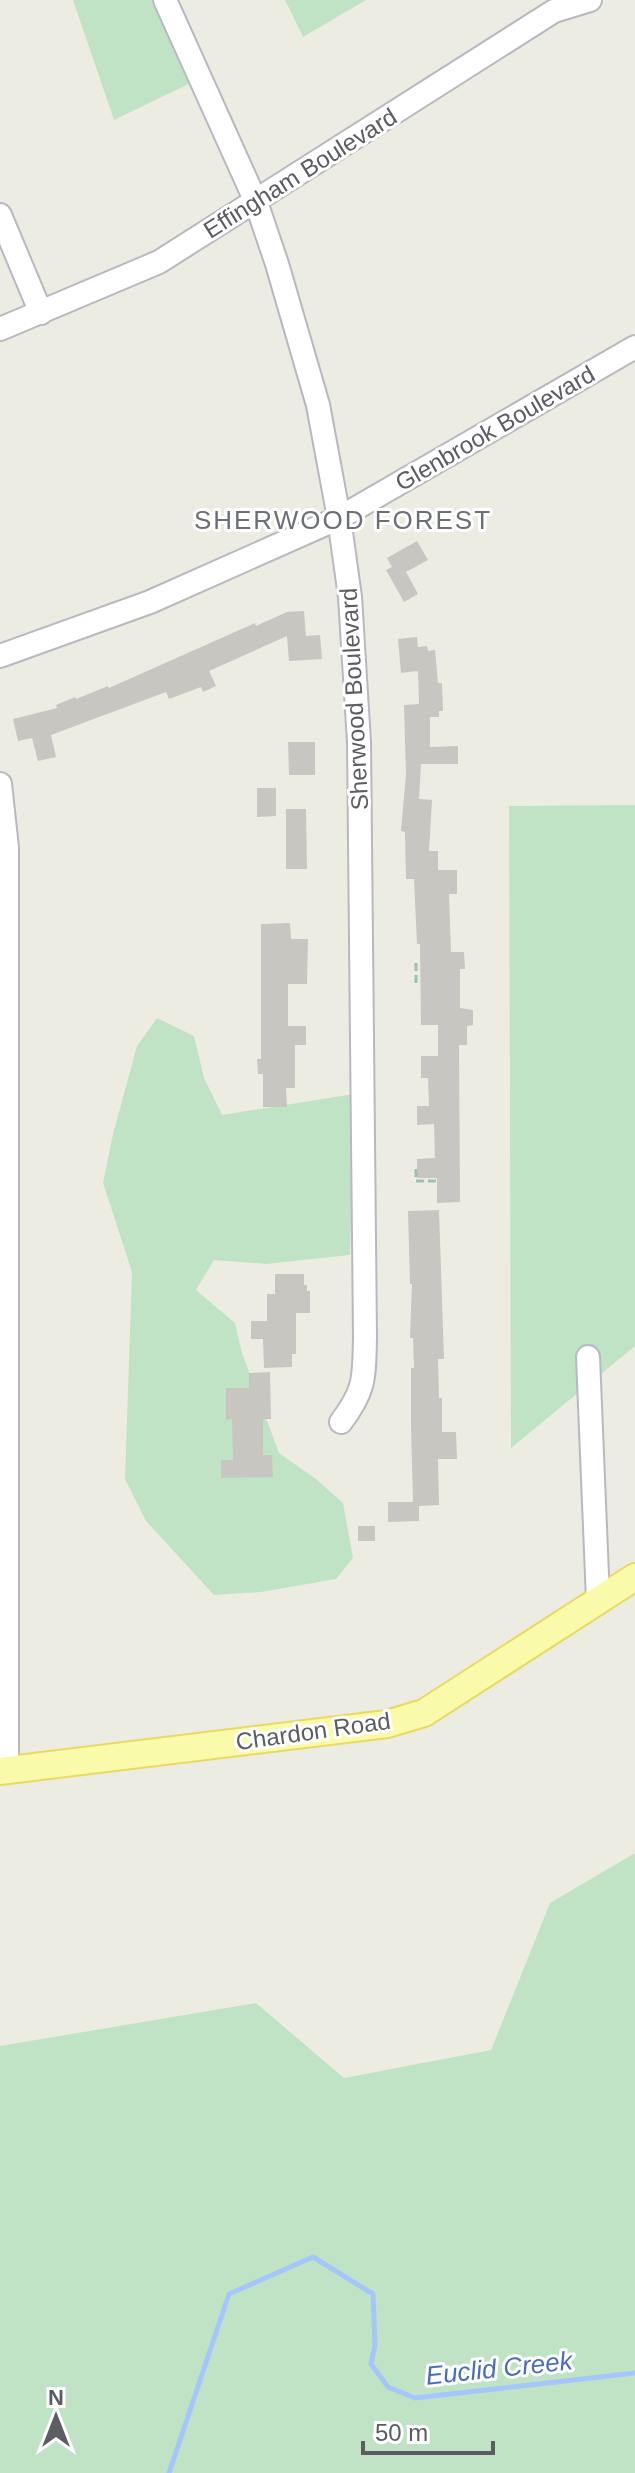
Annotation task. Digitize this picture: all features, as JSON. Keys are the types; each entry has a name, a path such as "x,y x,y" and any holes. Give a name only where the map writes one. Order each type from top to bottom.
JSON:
{"main road":[{"name":"Chardon Road","path":"4,1770 387,1724 424,1713 635,1577"}],"street":[{"name":"Sherwood Boulevard","path":"165,0 256,202 318,405 350,597 359,742 365,1326 363,1383 355,1403 341,1422"},
{"name":"Effingham Boulevard","path":"0,329 159,262 554,11 590,0"},
{"path":"0,215 41,313"},
{"name":"Glenbrook Boulevard","path":"0,656 150,602 339,518 635,347"},
{"path":"0,784 7,864 4,1770"},
{"path":"588,1357 598,1600"}],"path":[{"path":"416,963 416,983 420,983"},
{"path":"416,1169 416,1181 437,1181"}],"green space":[{"path":"73,0 165,0 199,79 114,120"},
{"path":"285,0 366,0 303,37"},
{"path":"635,805 635,1346 511,1448 509,806"},
{"path":"157,1018 194,1036 204,1078 222,1115 354,1094 350,1255 266,1264 214,1260 196,1290 235,1323 242,1353 279,1453 343,1503 353,1558 336,1579 261,1592 214,1595 146,1521 125,1479 132,1272 103,1183 137,1046"},
{"path":"635,1853 635,2473 0,2473 0,2046 256,2003 344,2078 491,2050 550,1903"}],"building":[{"path":"417,541 428,560 406,572 418,594 404,602 386,570 392,567 387,558"},
{"path":"304,611 306,636 320,635 322,659 289,661 287,636 209,671 216,686 203,692 201,687 169,699 166,692 51,735 56,757 38,761 32,738 18,741 13,719 57,708 56,705 75,697 109,688 255,623 256,626 287,612"},
{"path":"417,637 418,647 427,646 428,651 435,650 438,683 442,683 443,711 439,711 439,717 430,717 430,747 458,746 458,764 421,764 419,799 432,800 429,851 438,851 438,870 457,870 457,894 449,894 451,952 464,952 465,969 460,969 460,1008 473,1010 473,1025 467,1026 467,1045 459,1045 460,1202 437,1203 437,1178 417,1178 417,1159 435,1158 434,1124 417,1125 417,1106 429,1106 428,1078 421,1078 421,1056 438,1056 438,1025 421,1025 420,944 417,944 414,879 406,879 405,832 401,831 406,775 404,705 419,704 418,671 401,673 398,639"},
{"path":"288,742 315,742 315,775 289,775"},
{"path":"257,788 276,788 276,816 257,817"},
{"path":"286,809 306,809 307,869 286,869"},
{"path":"290,923 291,939 308,939 307,984 288,984 288,1026 306,1026 306,1045 295,1045 295,1088 286,1088 287,1107 263,1107 263,1074 258,1074 257,1059 261,1059 261,924"},
{"path":"439,1210 444,1359 438,1359 439,1398 442,1398 442,1432 456,1432 457,1459 438,1459 439,1505 419,1506 419,1521 388,1522 388,1502 413,1502 411,1368 414,1368 413,1338 410,1338 412,1284 408,1211"},
{"path":"275,1274 304,1274 304,1285 310,1291 310,1313 296,1313 296,1354 292,1354 292,1367 264,1368 263,1339 251,1339 251,1321 267,1321 267,1294 275,1294"},
{"path":"270,1372 271,1419 263,1419 263,1455 272,1455 273,1477 221,1478 221,1460 233,1460 232,1419 226,1420 226,1388 249,1388 249,1373"},
{"path":"358,1526 375,1526 375,1541 358,1541"}],"waterway":[{"name":"Euclid Creek","path":"169,2473 229,2294 313,2257 373,2294 375,2345 371,2364 388,2387 415,2398 635,2373"}],"district":[{"name":"SHERWOOD FOREST","path":"343,520"}]}
